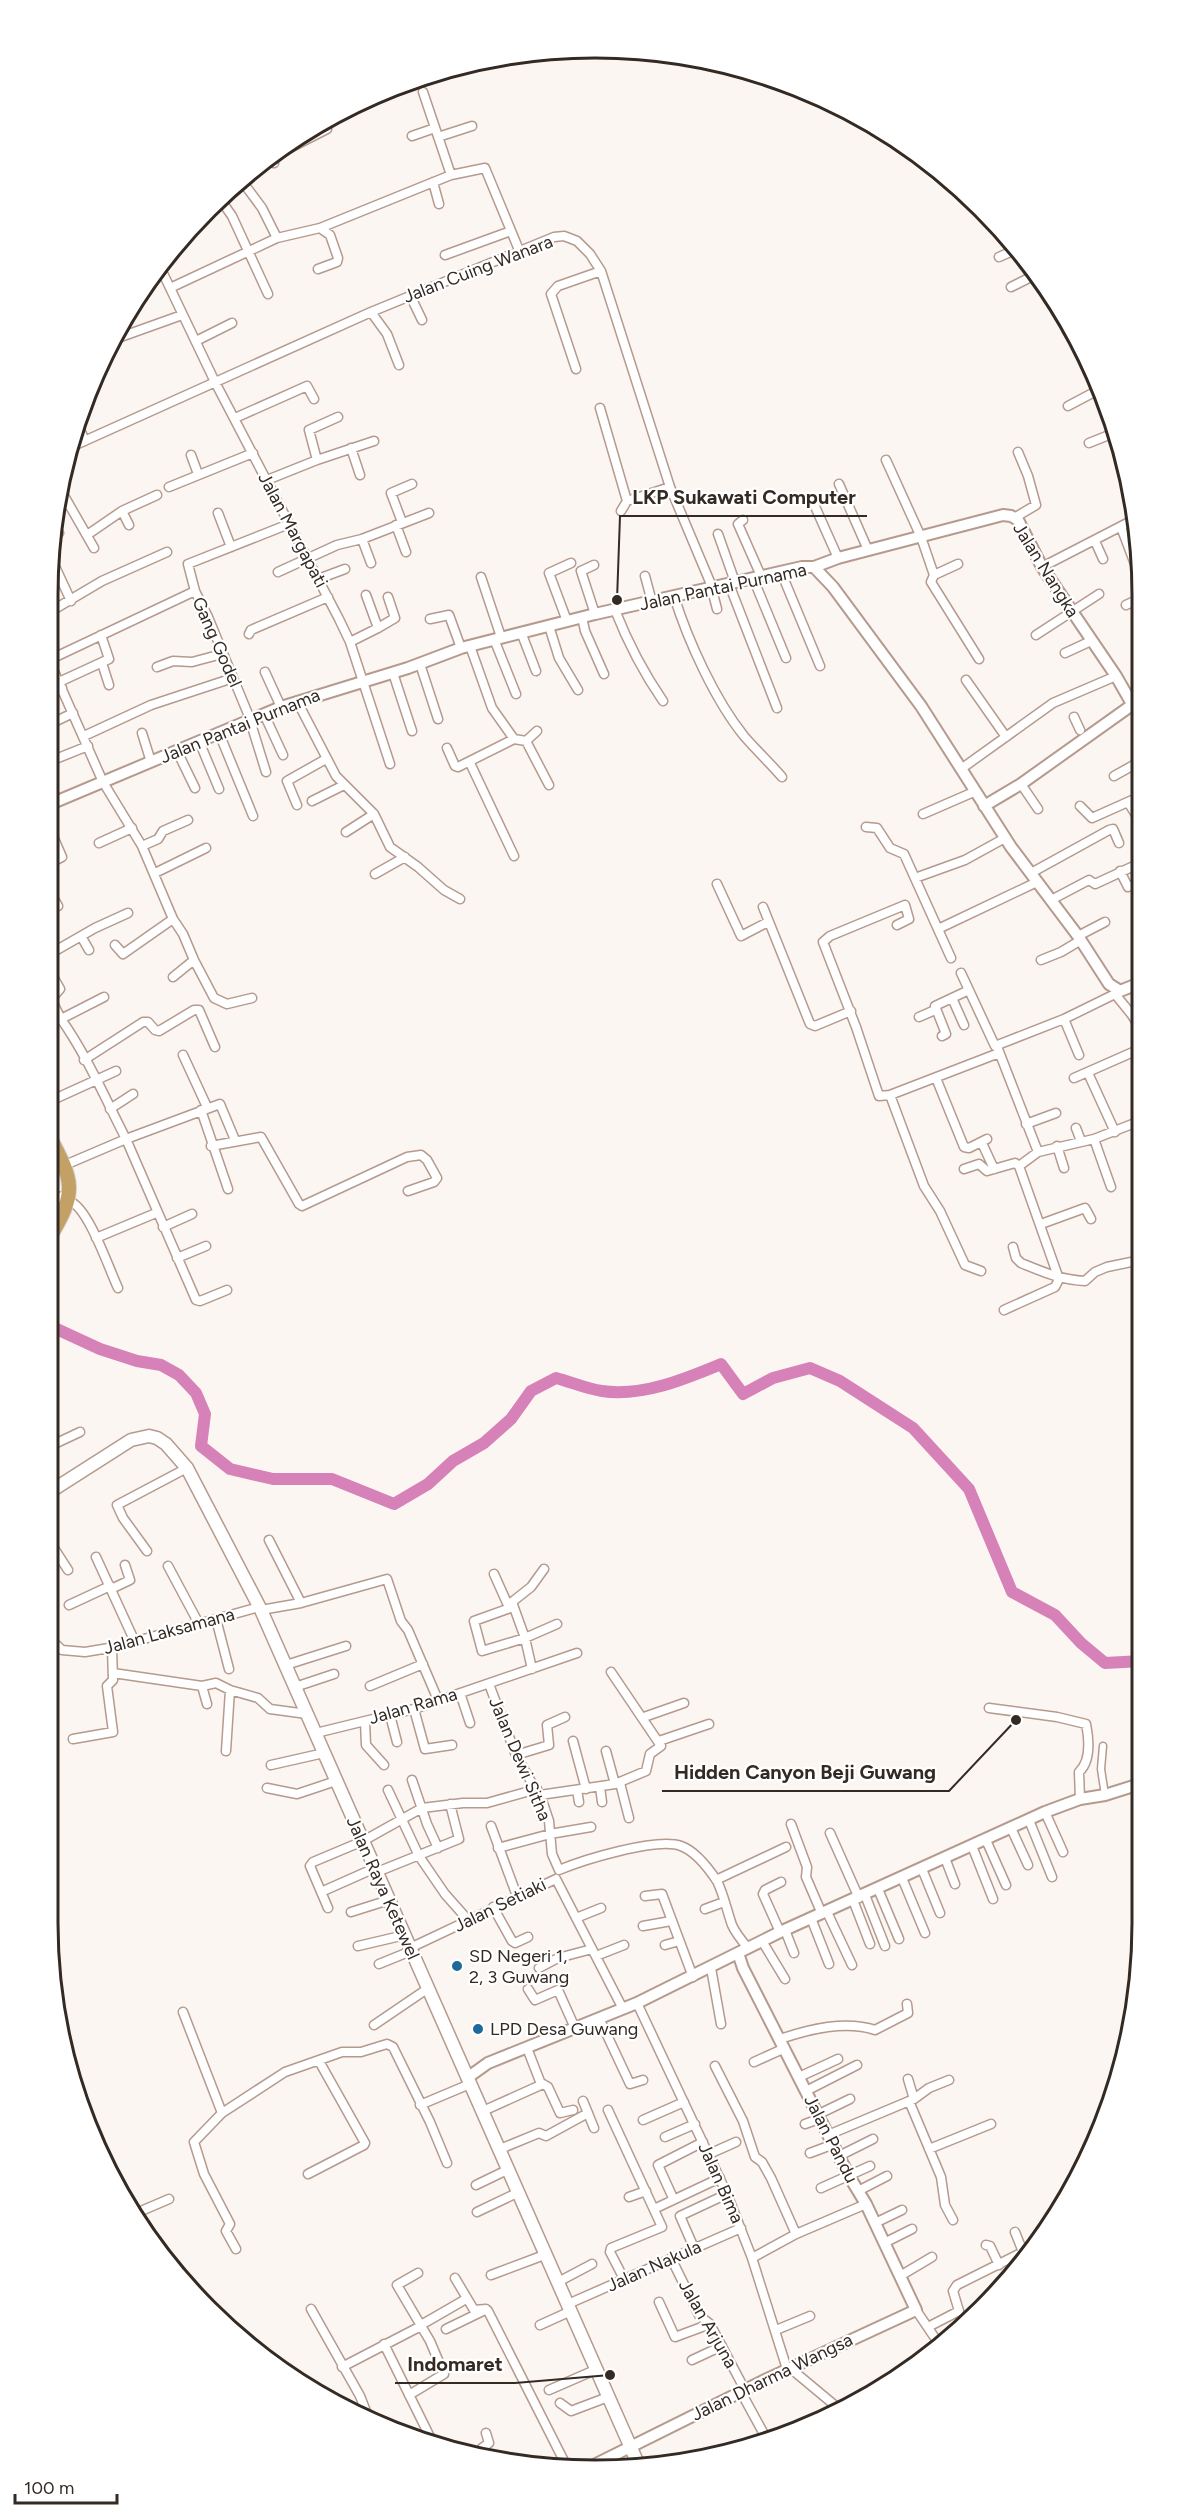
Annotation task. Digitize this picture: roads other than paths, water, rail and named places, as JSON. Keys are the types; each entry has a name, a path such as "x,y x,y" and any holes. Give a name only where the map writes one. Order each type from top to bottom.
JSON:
{"highway":[{"path":"58,1152 65,1165 70,1197 58,1220"}],"main road":[{"name":"Jalan Raya Ketewel","path":"58,1487 131,1440 141,1437 157,1438 166,1444 187,1468 260,1609 296,1687 635,2458"}],"street":[{"path":"423,92 451,175"},
{"path":"412,136 472,126"},
{"path":"170,288 277,238 320,228 451,175 486,168 519,250"},
{"path":"433,182 439,204"},
{"path":"247,187 262,208 277,238"},
{"path":"226,207 268,294"},
{"path":"318,269 337,262 338,258 330,235 320,228"},
{"path":"445,255 511,231"},
{"name":"Jalan Cuing Wanara","path":"81,443 410,295 554,237 570,237 583,246 601,271 670,487 717,609"},
{"path":"999,257 1009,253"},
{"path":"576,369 551,294 558,286 601,271"},
{"name":"Jalan Margapati","path":"164,276 182,315 350,642 390,764"},
{"path":"1011,287 1029,278"},
{"path":"410,295 422,320"},
{"path":"371,312 387,334 399,365"},
{"path":"126,335 182,315"},
{"path":"196,341 232,323"},
{"path":"235,418 308,386 314,399"},
{"path":"1068,406 1093,393"},
{"path":"600,408 627,501"},
{"path":"317,459 309,429 338,417"},
{"path":"83,436 85,441"},
{"path":"1089,443 1108,436"},
{"path":"267,480 317,459 374,441"},
{"path":"351,448 360,475"},
{"path":"1014,518 1036,505 1030,490 1029,476 1018,452"},
{"path":"169,487 253,453"},
{"path":"191,454 198,474"},
{"path":"886,460 921,537 934,575"},
{"path":"406,552 391,493 412,484"},
{"path":"839,484 868,550"},
{"path":"621,512 627,501 670,487"},
{"path":"87,535 122,511 157,495"},
{"path":"67,501 94,548"},
{"path":"813,502 838,558"},
{"path":"122,511 129,525"},
{"path":"218,513 231,547 289,524"},
{"path":"278,572 337,545 362,539 429,513"},
{"name":"Jalan Nangka","path":"814,567 838,558 1003,515 1014,518 1018,520 1042,567 1132,699"},
{"path":"742,520 738,524 786,658"},
{"path":"1042,567 1128,523"},
{"path":"1121,527 1130,552"},
{"path":"718,534 732,583 777,708"},
{"path":"362,539 371,563"},
{"path":"1095,541 1103,560"},
{"name":"Gang Godel","path":"231,547 188,563 195,591 233,678 266,772"},
{"path":"58,608 111,577 167,552"},
{"path":"567,621 549,573 572,564"},
{"path":"958,564 934,575 931,580 979,660"},
{"path":"594,565 580,572 595,614"},
{"name":"Jalan Pantai Purnama","path":"58,802 281,706 393,673 466,647 595,614 802,567 814,567 833,587 921,706 1005,838 1116,992"},
{"path":"318,579 345,569"},
{"path":"781,573 820,666"},
{"path":"645,576 652,602"},
{"path":"59,577 71,601"},
{"path":"481,577 497,638 516,694"},
{"path":"58,654 195,591"},
{"path":"1036,635 1099,594"},
{"path":"366,595 378,628"},
{"path":"249,634 251,630 328,597"},
{"path":"350,642 395,618 388,597"},
{"path":"674,597 705,672 729,715 745,737 782,777"},
{"path":"1126,604 1132,601"},
{"path":"615,610 639,663 663,701"},
{"path":"430,619 449,615 466,647 492,708 514,739"},
{"path":"582,617 585,631 604,674"},
{"path":"549,626 559,658 578,690"},
{"path":"521,632 536,671"},
{"path":"60,685 109,658 101,635"},
{"path":"1065,654 1092,641"},
{"path":"157,667 173,661 192,662 222,654"},
{"path":"102,663 109,685"},
{"path":"420,664 438,719"},
{"path":"265,672 281,706"},
{"path":"393,673 412,731"},
{"path":"961,769 1053,704 1116,676"},
{"path":"84,736 151,705 233,678"},
{"path":"966,680 1006,737"},
{"path":"58,681 103,782 142,846 173,919 183,934 214,998 220,1002 238,1003 252,998"},
{"path":"297,701 326,759 344,785 374,814 390,848 405,857 444,890 460,899"},
{"path":"984,806 1021,784 1132,709"},
{"path":"58,720 73,713"},
{"path":"264,714 283,755"},
{"path":"1074,717 1080,730"},
{"path":"526,741 537,731"},
{"path":"219,733 253,816"},
{"path":"142,734 151,762"},
{"path":"447,748 456,767 470,763 514,739 526,741"},
{"path":"199,741 219,789"},
{"path":"526,741 549,785"},
{"path":"58,758 88,746"},
{"path":"177,751 195,788"},
{"path":"297,805 287,782 326,759"},
{"path":"470,763 514,856"},
{"path":"1114,776 1132,766"},
{"path":"1021,784 1038,809"},
{"path":"312,801 344,785"},
{"path":"923,813 976,791"},
{"path":"1080,806 1092,818 1132,800"},
{"path":"1128,802 1132,809"},
{"path":"346,832 374,814"},
{"path":"142,846 159,839 163,831 188,820"},
{"path":"867,827 877,828 890,848 904,854 951,958"},
{"path":"99,843 132,828"},
{"path":"938,928 1034,878 1109,830 1113,830 1119,843"},
{"path":"915,878 965,860 1005,838"},
{"path":"155,873 206,848"},
{"path":"375,874 405,857"},
{"path":"1051,900 1089,880 1095,885 1132,868"},
{"path":"1120,872 1128,887 1132,886"},
{"path":"717,884 741,936 768,922"},
{"path":"897,925 909,919 905,905 824,940 824,947 850,1011 879,1095 890,1095 936,1078 1116,992 1132,987"},
{"path":"763,907 810,1024 815,1026 850,1011"},
{"path":"58,949 128,913"},
{"path":"116,945 124,953 173,919"},
{"path":"1041,960 1062,952 1105,922"},
{"path":"81,936 89,950"},
{"path":"173,977 194,960"},
{"path":"962,973 993,1045 998,1049 1038,1152"},
{"path":"942,1036 946,1034 935,1010 936,1005 969,990"},
{"path":"1116,992 1132,1014"},
{"path":"61,1019 104,997"},
{"path":"952,998 964,1025"},
{"path":"84,1060 143,1022 148,1022 158,1031 194,1010 199,1010 215,1047"},
{"path":"919,1017 935,1010"},
{"path":"58,1014 79,1044 84,1060 126,1139 156,1213 197,1301 227,1290"},
{"path":"1064,1018 1079,1054"},
{"path":"1074,1078 1132,1053"},
{"path":"183,1055 204,1109 211,1146 228,1189"},
{"path":"58,1098 116,1071"},
{"path":"1088,1073 1115,1132"},
{"path":"936,1078 964,1147 969,1148 984,1141 994,1169"},
{"path":"110,1108 133,1094"},
{"path":"890,1095 924,1186 940,1211 965,1264 981,1271"},
{"path":"65,1165 219,1104 223,1106 235,1140"},
{"path":"1026,1124 1056,1113"},
{"path":"1019,1166 1038,1152 1094,1139 1132,1125"},
{"path":"1076,1128 1081,1141"},
{"path":"211,1146 261,1137 300,1205 407,1157 421,1155 427,1160 437,1178 434,1182 408,1191"},
{"path":"1094,1139 1111,1187"},
{"path":"1057,1146 1064,1168"},
{"path":"964,1169 980,1164 986,1171 1015,1163 1019,1166 1059,1279 1055,1287 1004,1310"},
{"path":"58,1200 70,1197 86,1217 118,1288"},
{"path":"1041,1224 1086,1208 1091,1219"},
{"path":"96,1238 156,1213"},
{"path":"163,1227 192,1214"},
{"path":"177,1258 206,1246"},
{"path":"1013,1247 1019,1262 1059,1279 1085,1281 1095,1272 1107,1267 1132,1262"},
{"path":"58,1443 80,1432"},
{"path":"147,1551 123,1518 117,1505 187,1468"},
{"path":"269,1540 301,1603"},
{"path":"58,1554 68,1570"},
{"path":"96,1557 135,1642"},
{"path":"69,1605 130,1580 125,1565"},
{"path":"168,1566 199,1624"},
{"path":"544,1569 531,1587 518,1596 513,1606 474,1621 480,1648 484,1651 525,1638 557,1624"},
{"path":"494,1574 507,1603 513,1606 525,1638 531,1669"},
{"name":"Jalan Laksamana","path":"58,1647 66,1651 85,1652 112,1648 216,1618 301,1603 387,1579 401,1621 408,1630 423,1664"},
{"path":"216,1618 229,1669"},
{"path":"286,1665 346,1646"},
{"path":"73,1739 112,1732 107,1686 113,1680 112,1648"},
{"name":"Jalan Rama","path":"316,1733 414,1708 577,1653"},
{"path":"370,1686 423,1664 438,1700"},
{"path":"328,1908 310,1865 363,1841 422,1808 450,1804 487,1803 538,1792 582,1789 618,1783 646,1771 650,1754 661,1746 611,1672"},
{"path":"113,1673 202,1686 216,1683 230,1690 258,1698 273,1710 307,1714"},
{"path":"296,1687 334,1674"},
{"name":"Jalan Dewi Sitha","path":"489,1684 516,1755 538,1792 547,1815 552,1854 558,1874"},
{"path":"202,1686 207,1704"},
{"path":"226,1752 230,1690"},
{"path":"460,1692 470,1723"},
{"path":"644,1718 684,1703"},
{"path":"414,1708 425,1749 452,1745"},
{"path":"989,1708 1057,1717 1086,1724 1088,1755 1085,1766 1079,1772 1080,1799"},
{"path":"390,1715 397,1742"},
{"path":"516,1755 549,1745 547,1725 565,1718"},
{"path":"364,1720 366,1745 384,1765"},
{"path":"659,1741 709,1724"},
{"path":"573,1742 582,1789 579,1802"},
{"path":"1103,1746 1101,1769 1105,1795"},
{"path":"606,1751 629,1818"},
{"path":"271,1765 324,1753"},
{"path":"412,1780 438,1848"},
{"path":"267,1788 297,1794 336,1781"},
{"path":"600,1786 602,1802"},
{"path":"420,2105 488,2064 637,2003 783,1931 1045,1812 1080,1799 1105,1795 1132,1786"},
{"path":"388,1791 418,1856 445,1894 468,1920"},
{"path":"321,1892 418,1856 459,1838 450,1804"},
{"path":"1045,1812 1063,1852"},
{"path":"1029,1820 1052,1876"},
{"path":"791,1824 807,1867 806,1877 820,1915 829,1964"},
{"path":"490,1826 517,1896"},
{"path":"498,1848 550,1834 591,1827"},
{"path":"1011,1828 1028,1865"},
{"path":"830,1833 859,1898 885,1946"},
{"path":"986,1840 1006,1885"},
{"path":"558,1874 618,1852 667,1844 681,1846 693,1854 716,1880 733,1927 738,1954"},
{"path":"972,1846 993,1899"},
{"path":"716,1880 786,1847"},
{"path":"945,1858 955,1884"},
{"path":"922,1869 940,1913"},
{"name":"Jalan Setiaki","path":"379,1964 558,1874 576,1918 623,2008"},
{"path":"902,1878 925,1933"},
{"path":"781,1882 765,1890 763,1894 794,1953"},
{"path":"878,1889 899,1940"},
{"path":"645,1896 661,1894 693,1977"},
{"path":"859,1898 870,1944"},
{"path":"351,1912 389,1900"},
{"path":"705,1909 724,1902"},
{"path":"493,1907 512,1941 515,1942 528,1936"},
{"path":"576,1918 601,1908"},
{"path":"820,1915 852,1965"},
{"path":"644,1926 671,1921"},
{"path":"358,1946 405,1935"},
{"path":"665,1945 679,1941"},
{"path":"762,1941 785,1979"},
{"path":"539,1968 558,1958 624,1946"},
{"name":"Jalan Pandu","path":"738,1954 817,2117 866,2204 916,2310"},
{"path":"711,1968 721,2024"},
{"path":"374,2025 428,1989"},
{"path":"528,1989 534,2000 558,1990 575,2028"},
{"name":"Jalan Bima","path":"637,2003 727,2194 752,2258 789,2368"},
{"path":"754,2062 782,2043 811,2029 866,2026 875,2030 908,2013 906,2004"},
{"path":"183,2012 222,2113"},
{"path":"598,2018 630,2084 643,2080"},
{"path":"236,2249 226,2231 230,2224 204,2174 193,2145 196,2139 222,2113 285,2072 342,2052 361,2052 387,2044 393,2047 430,2122 447,2163"},
{"path":"527,2048 541,2084 548,2087 560,2113 573,2110"},
{"path":"799,2077 838,2059"},
{"path":"308,2174 365,2143 319,2061"},
{"path":"806,2091 857,2065"},
{"path":"715,2066 743,2121 755,2157 762,2162 771,2178 795,2234"},
{"path":"908,2079 912,2100 928,2149 941,2177 945,2205 953,2220"},
{"path":"810,2153 831,2140 912,2100 923,2091 949,2080"},
{"path":"483,2111 541,2084"},
{"path":"805,2124 850,2099"},
{"path":"583,2101 594,2128"},
{"path":"643,2120 684,2102"},
{"path":"609,2110 661,2229 610,2249 624,2279"},
{"path":"500,2149 539,2133 546,2136 588,2113"},
{"path":"665,2137 695,2124"},
{"path":"928,2149 991,2124"},
{"path":"839,2156 873,2139"},
{"path":"673,2198 659,2164 703,2142"},
{"path":"709,2154 736,2142"},
{"path":"821,2188 870,2166"},
{"path":"476,2185 508,2169"},
{"path":"858,2191 887,2176"},
{"path":"654,2209 673,2198 720,2178"},
{"path":"629,2197 646,2191"},
{"path":"477,2212 519,2192"},
{"path":"694,2248 680,2216 727,2194"},
{"path":"142,2210 169,2199"},
{"path":"752,2258 795,2234 866,2204"},
{"path":"875,2223 902,2210"},
{"name":"Jalan Nakula","path":"540,2325 624,2279 741,2228"},
{"path":"884,2243 912,2229"},
{"path":"1015,2232 1022,2249"},
{"path":"986,2245 990,2246 999,2265"},
{"path":"491,2275 547,2254"},
{"path":"928,2326 959,2311 953,2295 955,2287 1017,2255"},
{"path":"900,2276 932,2257"},
{"name":"Jalan Arjuna","path":"671,2258 699,2315 710,2324 722,2346 763,2432"},
{"path":"558,2282 592,2264"},
{"path":"409,2395 444,2374 421,2326 397,2284 418,2273"},
{"path":"455,2278 474,2310 486,2310"},
{"path":"342,2367 421,2326 466,2299"},
{"path":"659,2301 675,2337 710,2324"},
{"path":"311,2309 342,2367 351,2379 364,2407"},
{"path":"446,2329 486,2310"},
{"path":"486,2310 562,2458"},
{"path":"916,2310 935,2338"},
{"name":"Jalan Dharma Wangsa","path":"603,2460 789,2368 916,2310"},
{"path":"776,2330 810,2316"},
{"path":"384,2344 428,2432"},
{"path":"692,2360 722,2346"},
{"path":"789,2368 833,2404"},
{"path":"549,2390 596,2370"},
{"path":"560,2403 571,2411 608,2397"},
{"path":"484,2447 489,2443 486,2433"}],"waterway":[{"path":"58,1330 100,1349 137,1361 161,1365 179,1375 196,1393 205,1414 201,1446 230,1469 273,1479 332,1479 394,1504 428,1484 453,1461 484,1443 511,1419 531,1391 556,1378 596,1390 632,1391 678,1381 721,1364 743,1394 773,1378 810,1368 840,1381 913,1428 969,1489 1012,1592 1055,1615 1081,1643 1105,1663 1132,1662"}],"place":[{"name":"LKP Sukawati Computer","path":"617,600"},
{"name":"Hidden Canyon Beji Guwang","path":"1016,1720"},
{"name":"SD Negeri 1, 2, 3 Guwang","path":"457,1966"},
{"name":"LPD Desa Guwang","path":"478,2029"},
{"name":"Indomaret","path":"610,2375"}]}
